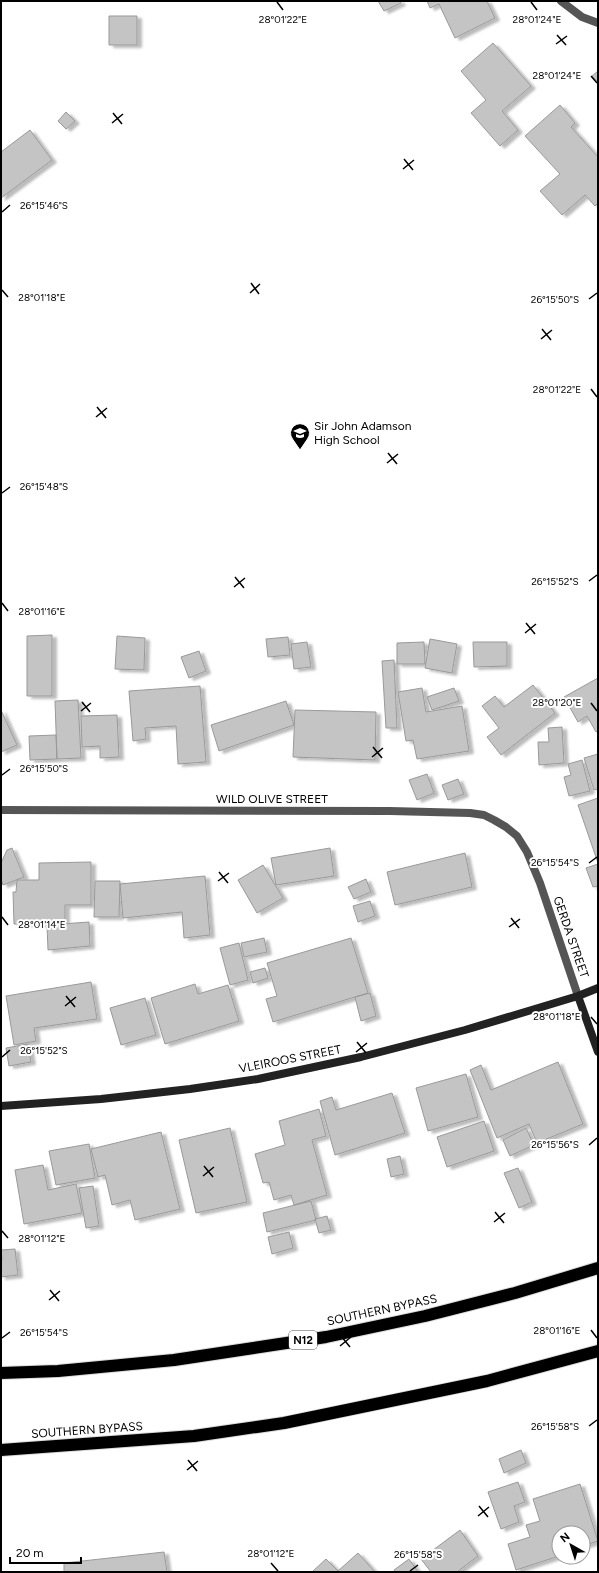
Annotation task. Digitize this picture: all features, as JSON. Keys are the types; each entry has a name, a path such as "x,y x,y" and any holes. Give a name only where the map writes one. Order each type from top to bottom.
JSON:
{"highway":[{"name":"SOUTHERN BYPASS","path":"1,1373 58,1371 174,1360 326,1337 425,1316 515,1293 598,1268"},
{"name":"SOUTHERN BYPASS","path":"1,1450 194,1436 284,1423 488,1381 598,1351"}],"street":[{"path":"561,1 582,17 598,23"},
{"name":"WILD OLIVE STREET","path":"1,810 470,812 494,820 506,827 517,836 527,852"},
{"name":"GERDA STREET","path":"527,852 540,882 598,1052"},
{"name":"VLEIROOS STREET","path":"1,1106 101,1099 190,1089 258,1079 368,1055 466,1030 578,996 598,988"}],"building":[{"path":"378,1 400,1 401,3 384,11"},
{"path":"427,1 487,1 495,18 455,38 439,4 430,8"},
{"path":"109,16 137,16 137,45 109,45"},
{"path":"493,43 531,86 502,111 518,130 500,146 471,113 486,100 461,71"},
{"path":"598,71 598,82 592,76"},
{"path":"560,105 575,123 571,127 598,157 598,203 595,206 585,195 562,215 540,191 560,174 525,136"},
{"path":"66,112 75,121 66,129 58,121"},
{"path":"30,130 52,160 1,198 1,152"},
{"path":"52,635 52,696 27,696 27,636"},
{"path":"117,636 145,638 144,670 115,669"},
{"path":"288,637 290,655 268,657 266,639"},
{"path":"430,639 457,644 452,673 425,668"},
{"path":"307,642 311,667 294,669 291,644"},
{"path":"424,642 425,664 397,664 397,643"},
{"path":"473,642 507,642 507,666 474,667"},
{"path":"199,651 206,671 189,678 181,657"},
{"path":"394,660 397,728 386,728 382,661"},
{"path":"598,678 598,731 596,732 587,716 578,722 564,697"},
{"path":"533,685 555,713 501,755 487,737 499,728 482,706 495,696 504,707"},
{"path":"200,686 206,762 178,764 176,726 145,728 146,739 133,741 129,691"},
{"path":"422,688 426,712 462,706 469,751 417,759 413,740 406,741 398,692"},
{"path":"454,688 459,701 432,710 427,697"},
{"path":"78,700 81,758 57,759 55,701"},
{"path":"286,701 294,725 219,751 211,725"},
{"path":"1,710 17,745 1,752"},
{"path":"295,710 376,712 375,760 293,757"},
{"path":"117,715 119,757 100,758 100,746 82,747 81,716"},
{"path":"562,727 564,763 539,765 538,742 549,742 548,728"},
{"path":"56,735 57,759 30,760 29,736"},
{"path":"598,754 598,789 594,790 584,758"},
{"path":"582,760 590,791 569,796 564,777 571,775 568,764"},
{"path":"427,774 434,793 417,800 409,780"},
{"path":"458,779 464,794 448,800 442,785"},
{"path":"598,798 598,863 578,805"},
{"path":"12,848 24,877 3,885 1,879 1,863 7,850"},
{"path":"330,848 334,876 276,885 271,858"},
{"path":"465,853 472,887 395,905 387,872"},
{"path":"91,862 91,905 65,905 65,924 14,924 13,892 16,892 17,880 39,880 39,863"},
{"path":"598,864 598,886 593,887 586,868"},
{"path":"263,865 283,898 257,913 238,880"},
{"path":"205,876 210,935 184,938 182,912 123,918 120,884"},
{"path":"366,879 371,892 354,899 348,887"},
{"path":"95,881 120,881 119,917 94,917"},
{"path":"370,901 375,916 358,922 353,906"},
{"path":"89,922 90,946 48,950 47,925"},
{"path":"264,938 267,952 244,957 241,943"},
{"path":"351,938 368,993 273,1022 266,999 277,996 267,963"},
{"path":"239,943 248,980 230,985 220,948"},
{"path":"265,968 268,978 253,983 250,972"},
{"path":"91,982 97,1019 34,1028 36,1041 14,1045 6,996"},
{"path":"195,984 198,994 228,985 239,1021 165,1044 151,998"},
{"path":"370,993 376,1016 361,1021 355,997"},
{"path":"145,998 156,1035 121,1045 110,1008"},
{"path":"28,1044 31,1062 9,1066 6,1048"},
{"path":"558,1062 583,1124 537,1143 529,1124 497,1138 470,1070 481,1065 491,1090"},
{"path":"466,1074 478,1117 428,1131 416,1088"},
{"path":"392,1093 405,1133 335,1155 320,1101 332,1097 336,1110"},
{"path":"319,1109 326,1136 312,1140 327,1195 294,1205 291,1195 274,1200 269,1182 263,1183 255,1154 285,1145 279,1121"},
{"path":"484,1121 494,1151 447,1167 437,1137"},
{"path":"230,1128 247,1202 196,1213 179,1140"},
{"path":"526,1128 534,1145 510,1156 503,1140"},
{"path":"161,1132 180,1209 135,1220 130,1200 112,1205 105,1175 98,1177 91,1149"},
{"path":"89,1144 95,1178 56,1185 49,1151"},
{"path":"400,1156 404,1174 391,1177 387,1159"},
{"path":"43,1165 48,1190 76,1184 82,1213 24,1224 15,1170"},
{"path":"518,1168 532,1202 519,1208 504,1173"},
{"path":"93,1186 99,1226 86,1228 79,1188"},
{"path":"311,1201 316,1220 267,1232 263,1213"},
{"path":"327,1216 331,1230 319,1233 315,1219"},
{"path":"289,1232 293,1248 272,1254 268,1237"},
{"path":"15,1249 18,1275 1,1277 1,1250"},
{"path":"521,1450 526,1463 504,1473 499,1459"},
{"path":"518,1482 525,1502 514,1506 519,1522 501,1529 488,1492"},
{"path":"580,1484 598,1541 591,1543 591,1525 551,1525 551,1559 516,1570 508,1544 530,1537 526,1525 540,1521 533,1499"},
{"path":"460,1530 478,1556 457,1572 431,1572 421,1559"},
{"path":"164,1552 167,1572 64,1572 64,1563"},
{"path":"358,1553 375,1572 312,1572 326,1559 338,1571"},
{"path":"409,1559 418,1572 395,1572 394,1570"}],"place":[{"name":"Sir John Adamson High School","path":"300,450"}]}
